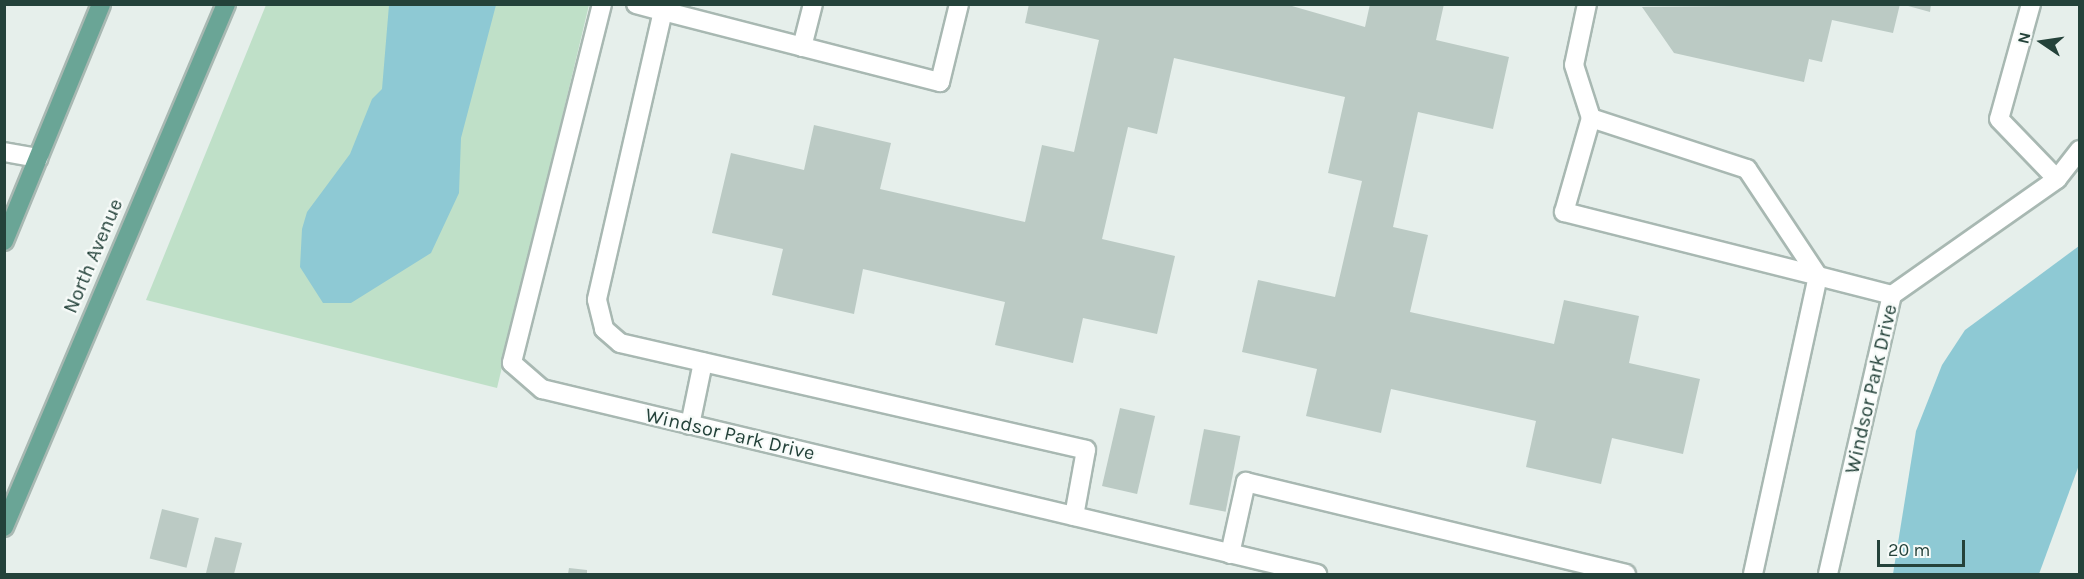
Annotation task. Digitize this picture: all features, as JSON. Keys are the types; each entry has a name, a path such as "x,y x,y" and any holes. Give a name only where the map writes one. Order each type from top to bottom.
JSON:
{"main road":[{"path":"4,241 100,4"},
{"name":"North Avenue","path":"4,527 226,4"}],"street":[{"name":"Windsor Park Drive","path":"602,4 512,363 542,389 1317,574"},
{"path":"636,4 940,82 958,4"},
{"path":"802,47 813,4"},
{"path":"1587,4 1574,64 1591,118 1564,212 1892,295"},
{"path":"2031,4 1999,119 2057,179"},
{"path":"663,11 597,300 604,329 620,343 1086,450 1074,516"},
{"path":"1591,118 1747,170 1818,276 1753,574"},
{"name":"Windsor Park Drive","path":"1828,574 1892,295 2057,179 2079,150"},
{"path":"4,152 38,158"},
{"path":"690,425 703,362"},
{"path":"1230,554 1246,482 1626,574"}],"green space":[{"path":"266,5 589,5 497,388 146,300"}],"water":[{"path":"389,5 496,5 461,138 459,193 431,253 351,303 323,303 300,267 302,229 307,212 350,154 372,99 382,89"},
{"path":"2079,246 2079,465 2039,574 1893,574 1916,431 1942,365 1965,330"}],"building":[{"path":"1029,4 1285,4 1365,27 1370,4 1444,4 1436,40 1509,57 1493,129 1418,112 1393,227 1428,235 1410,312 1554,344 1564,300 1639,316 1629,363 1700,379 1683,454 1612,438 1601,484 1526,467 1536,421 1391,389 1381,433 1306,416 1317,369 1242,352 1258,280 1335,297 1362,181 1328,173 1345,97 1174,58 1157,134 1128,127 1102,239 1175,256 1157,334 1083,318 1073,363 995,345 1005,302 863,269 854,314 772,295 783,249 712,233 731,153 804,170 814,125 891,143 880,189 1025,222 1042,145 1074,152 1099,40 1025,23"},
{"path":"1900,4 1893,33 1832,20 1822,62 1809,59 1804,82 1674,53 1642,7"},
{"path":"1901,4 1931,4 1930,12"},
{"path":"1120,408 1155,416 1137,494 1102,486"},
{"path":"1204,429 1240,436 1226,512 1189,505"},
{"path":"162,509 199,518 187,568 150,558"},
{"path":"215,537 242,543 234,574 206,573"},
{"path":"569,568 587,570 587,574 568,574"}]}
